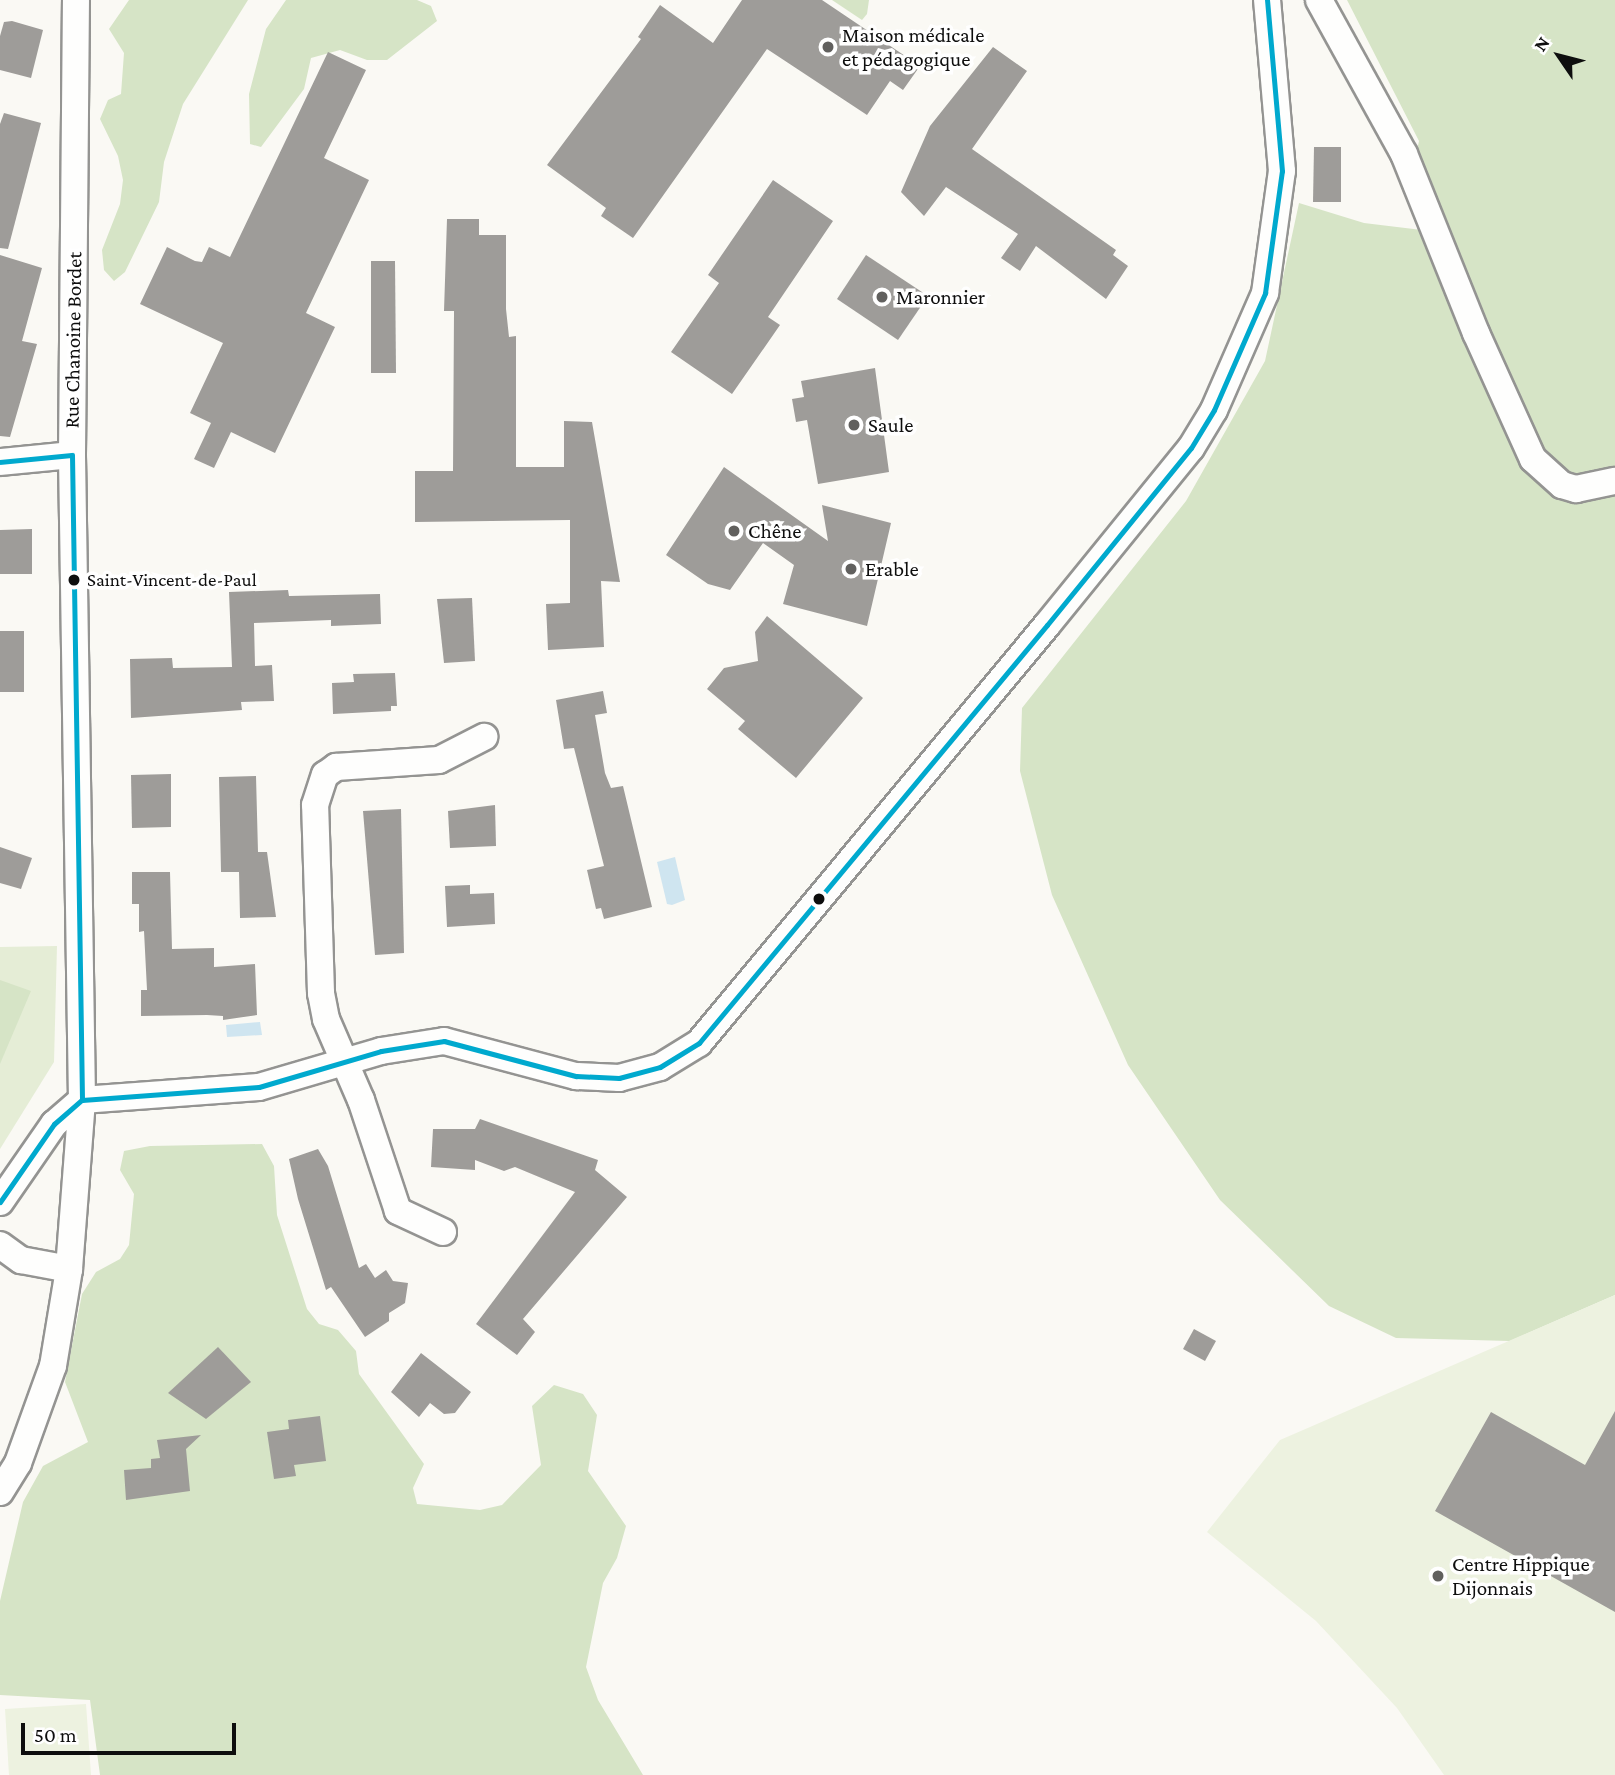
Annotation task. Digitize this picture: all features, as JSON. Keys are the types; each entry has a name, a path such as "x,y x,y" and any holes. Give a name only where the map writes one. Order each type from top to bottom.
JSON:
{"street":[{"name":"Rue Chanoine Bordet","path":"0,1492 18,1463 47,1390 69,1269 82,1100 72,455 76,0"},
{"path":"0,1202 54,1124 82,1100 248,1088 344,1060 444,1041 576,1076 612,1078 660,1067 690,1051 714,1028 1182,458 1214,410 1265,293 1282,171 1267,0"},
{"path":"1319,0 1404,154 1476,333 1533,459 1569,487 1615,481"},
{"path":"0,462 72,455"},
{"path":"443,1232 398,1211 321,993 317,789 336,767 439,760 484,737"},
{"path":"0,1245 21,1260 69,1269"}],"green space":[{"path":"129,0 248,0 183,104 164,162 159,202 125,272 114,281 104,270 102,250 120,204 123,180 118,156 100,119 108,100 121,94 124,53 109,29"},
{"path":"286,0 417,0 431,6 437,21 387,60 367,60 340,50 311,58 304,89 261,147 250,144 249,94 266,29"},
{"path":"832,0 869,0 867,14 862,20"},
{"path":"1347,0 1615,0 1615,1295 1510,1341 1396,1338 1329,1306 1220,1200 1128,1065 1052,895 1020,771 1022,708 1186,501 1265,361 1299,203 1364,223 1430,231 1413,169 1419,141"},
{"path":"57,946 54,1062 0,1149 0,947"},
{"path":"0,980 31,991 0,1064"},
{"path":"262,1144 274,1166 277,1215 307,1309 319,1324 338,1330 356,1351 359,1374 424,1464 413,1488 417,1504 480,1510 502,1505 541,1465 532,1406 554,1385 583,1394 597,1415 588,1471 626,1526 617,1558 603,1583 586,1667 598,1700 643,1775 100,1775 90,1700 0,1695 0,1601 23,1502 43,1466 88,1442 65,1382 82,1294 96,1272 120,1259 129,1245 134,1194 120,1170 124,1151 150,1146"},
{"name":"Centre Hippique Dijonnais","path":"1615,1295 1615,1775 1444,1775 1397,1708 1316,1621 1207,1532 1280,1440"},
{"path":"86,1704 91,1775 9,1775 5,1709"}],"water":[{"path":"675,857 685,900 672,905 667,904 657,862"},
{"path":"260,1022 262,1035 227,1037 226,1025"}],"building":[{"path":"742,0 822,0 920,66 903,90 890,81 867,115 767,49 633,238 601,216 606,208 547,165 641,39 638,37 660,5 713,43"},
{"path":"12,21 43,30 31,78 0,70 0,36 4,22"},
{"path":"993,47 1027,71 972,149 1116,250 1113,255 1128,266 1106,299 1036,246 1020,271 1001,258 1018,234 946,187 924,216 901,192 930,126"},
{"path":"328,52 366,70 324,158 369,180 306,313 335,327 275,453 231,432 214,468 194,459 211,423 190,413 223,343 140,304 167,247 195,261 202,262 209,247 230,257"},
{"path":"4,113 41,123 8,249 0,248 0,124"},
{"path":"1314,147 1341,147 1341,202 1313,202"},
{"path":"773,180 833,221 768,317 780,325 732,394 671,352 719,283 708,275"},
{"path":"447,219 479,219 479,235 506,235 506,309 509,337 516,336 516,467 564,467 564,421 592,422 620,582 601,581 604,647 548,650 546,604 570,603 570,520 415,522 415,471 453,471 454,311 444,311"},
{"path":"0,255 42,268 22,341 37,344 10,437 0,436"},
{"name":"Maronnier","path":"866,255 928,296 898,340 837,299"},
{"path":"371,261 395,261 396,373 371,373"},
{"name":"Saule","path":"875,368 889,472 818,484 807,420 796,422 792,399 804,397 801,381"},
{"path":"724,467 828,541 822,505 891,523 867,626 783,604 794,565 763,543 730,590 708,584 666,555"},
{"path":"32,529 32,574 0,574 0,530"},
{"path":"288,590 289,596 380,594 381,624 331,626 331,620 254,623 255,666 272,665 274,701 241,702 242,710 131,718 130,659 172,658 173,668 232,667 229,592"},
{"path":"472,598 475,661 444,663 437,599"},
{"path":"767,616 863,698 796,778 738,729 745,721 707,689 724,668 758,661 755,632"},
{"path":"0,631 24,631 24,692 0,692"},
{"path":"395,673 397,706 391,706 391,711 333,714 332,683 354,682 353,674"},
{"path":"603,691 607,713 595,715 605,773 611,788 623,786 652,907 604,919 601,908 596,909 587,870 604,866 574,748 564,749 556,700"},
{"path":"171,774 171,827 132,828 131,775"},
{"path":"256,776 258,852 267,852 276,917 240,918 239,872 221,872 219,777"},
{"path":"495,805 496,846 450,848 448,811"},
{"path":"401,809 404,953 375,955 363,811"},
{"path":"0,847 32,858 21,889 0,883"},
{"path":"132,872 170,872 172,949 214,948 214,967 255,964 257,1015 223,1020 223,1016 207,1015 141,1016 141,990 147,990 144,931 139,932 139,904 132,904"},
{"path":"470,885 470,894 494,893 495,924 447,927 445,886"},
{"path":"480,1119 598,1160 595,1170 627,1197 523,1319 535,1332 517,1355 476,1324 575,1192 515,1167 504,1171 475,1160 475,1170 431,1167 433,1129 475,1129"},
{"path":"318,1149 328,1166 359,1268 366,1264 375,1278 386,1270 393,1281 408,1283 405,1303 389,1313 389,1321 365,1337 331,1287 326,1290 298,1199 289,1159"},
{"path":"1194,1329 1216,1341 1205,1361 1183,1349"},
{"path":"218,1347 251,1382 206,1419 168,1393"},
{"path":"421,1353 471,1392 455,1413 444,1414 430,1403 419,1417 391,1392"},
{"path":"1615,1411 1615,1612 1435,1511 1491,1412 1585,1465"},
{"path":"320,1416 326,1461 294,1465 296,1476 274,1479 267,1432 289,1429 288,1420"},
{"path":"201,1435 186,1449 190,1491 126,1500 124,1470 151,1468 151,1459 160,1458 157,1440"}],"transit line":[{"path":"0,1202 54,1124 82,1100 259,1087 381,1051 444,1041 576,1076 619,1078 660,1067 699,1043 1047,625 1191,448 1214,410 1265,293 1282,171 1267,0"},
{"path":"0,462 72,455 82,1100"}],"place":[{"name":"Maison médicale et pédagogique","path":"828,47"},
{"name":"Maronnier","path":"882,297"},
{"name":"Saule","path":"854,425"},
{"name":"Chêne","path":"734,531"},
{"name":"Erable","path":"851,569"},
{"name":"Saint-Vincent-de-Paul","path":"74,580"},
{"name":"Centre Hippique Dijonnais","path":"1438,1576"}]}
